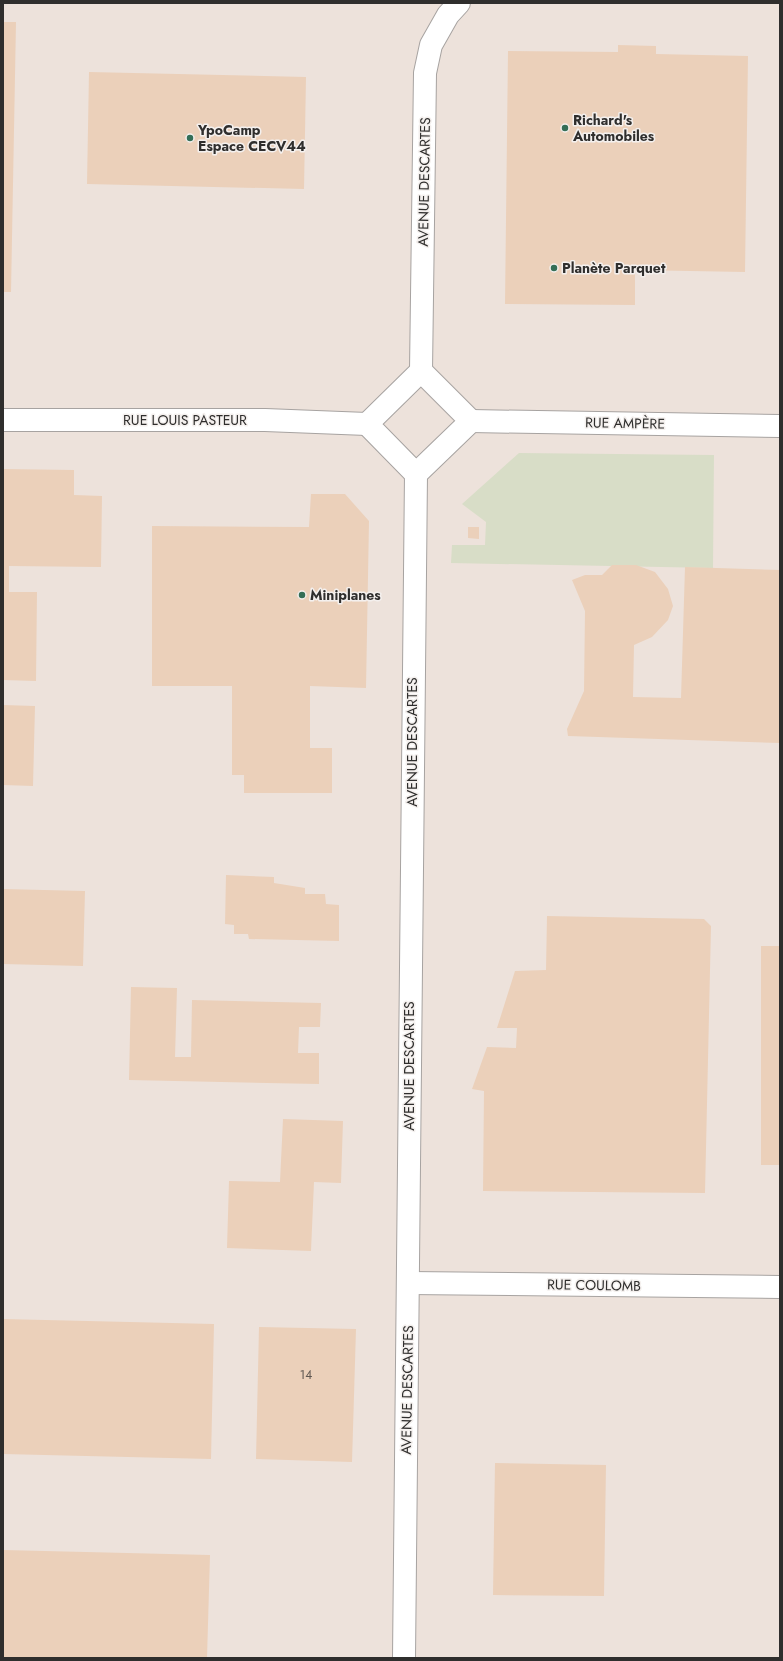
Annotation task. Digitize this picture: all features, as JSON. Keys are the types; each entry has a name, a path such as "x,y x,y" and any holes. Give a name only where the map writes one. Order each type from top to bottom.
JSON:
{"street":[{"name":"AVENUE DESCARTES","path":"421,370 426,73 431,45 448,15 459,3"},
{"path":"421,370 470,421 416,474 367,424 421,370"},
{"name":"RUE LOUIS PASTEUR","path":"3,420 265,420 367,424"},
{"name":"RUE AMPÈRE","path":"470,421 780,426"},
{"name":"AVENUE DESCARTES","path":"404,1658 416,474"},
{"name":"RUE COULOMB","path":"408,1283 780,1287"}],"shaded area":[{"path":"3,3 780,3 780,1658 3,1658"}],"green space":[{"path":"519,453 714,455 713,568 451,563 452,545 485,545 486,522 462,504"}],"building":[{"path":"3,22 16,22 11,292 3,292"},
{"path":"618,45 656,46 656,54 748,56 745,272 635,270 635,305 505,304 508,51 618,52"},
{"path":"89,72 306,77 304,189 87,184"},
{"path":"3,469 74,470 74,495 102,496 101,567 9,566 9,592 37,592 36,681 3,680"},
{"path":"311,494 345,494 369,521 366,688 310,686 310,748 332,748 332,793 244,793 244,775 232,775 232,686 152,686 152,526 309,527"},
{"path":"468,527 479,527 479,539 468,538"},
{"path":"612,565 636,565 655,572 668,589 673,606 668,620 652,637 634,645 633,697 681,698 685,567 780,570 780,743 568,736 567,729 584,691 585,611 572,580 585,575 602,575"},
{"path":"3,705 35,706 33,786 3,785"},
{"path":"226,875 274,877 274,883 305,888 305,894 325,894 326,904 339,905 339,941 249,939 248,934 234,934 234,925 225,924"},
{"path":"3,889 85,891 83,966 3,964"},
{"path":"547,916 704,919 711,926 705,1193 483,1191 484,1091 472,1089 487,1047 516,1048 517,1028 497,1028 515,971 546,970"},
{"path":"761,946 780,946 780,1165 761,1165"},
{"path":"131,987 177,988 175,1057 191,1057 192,1000 321,1003 320,1027 299,1027 298,1053 319,1053 319,1084 129,1080"},
{"path":"283,1119 343,1121 341,1183 314,1182 311,1251 227,1248 229,1181 280,1182"},
{"path":"3,1319 214,1324 211,1459 3,1454"},
{"path":"259,1327 356,1329 352,1462 256,1459"},
{"path":"495,1463 606,1465 604,1596 493,1595"},
{"path":"3,1550 210,1555 207,1658 3,1658"}],"place":[{"name":"Richard's Automobiles","path":"565,128"},
{"name":"YpoCamp Espace CECV44","path":"190,138"},
{"name":"Planète Parquet","path":"554,268"},
{"name":"Miniplanes","path":"302,595"}]}
